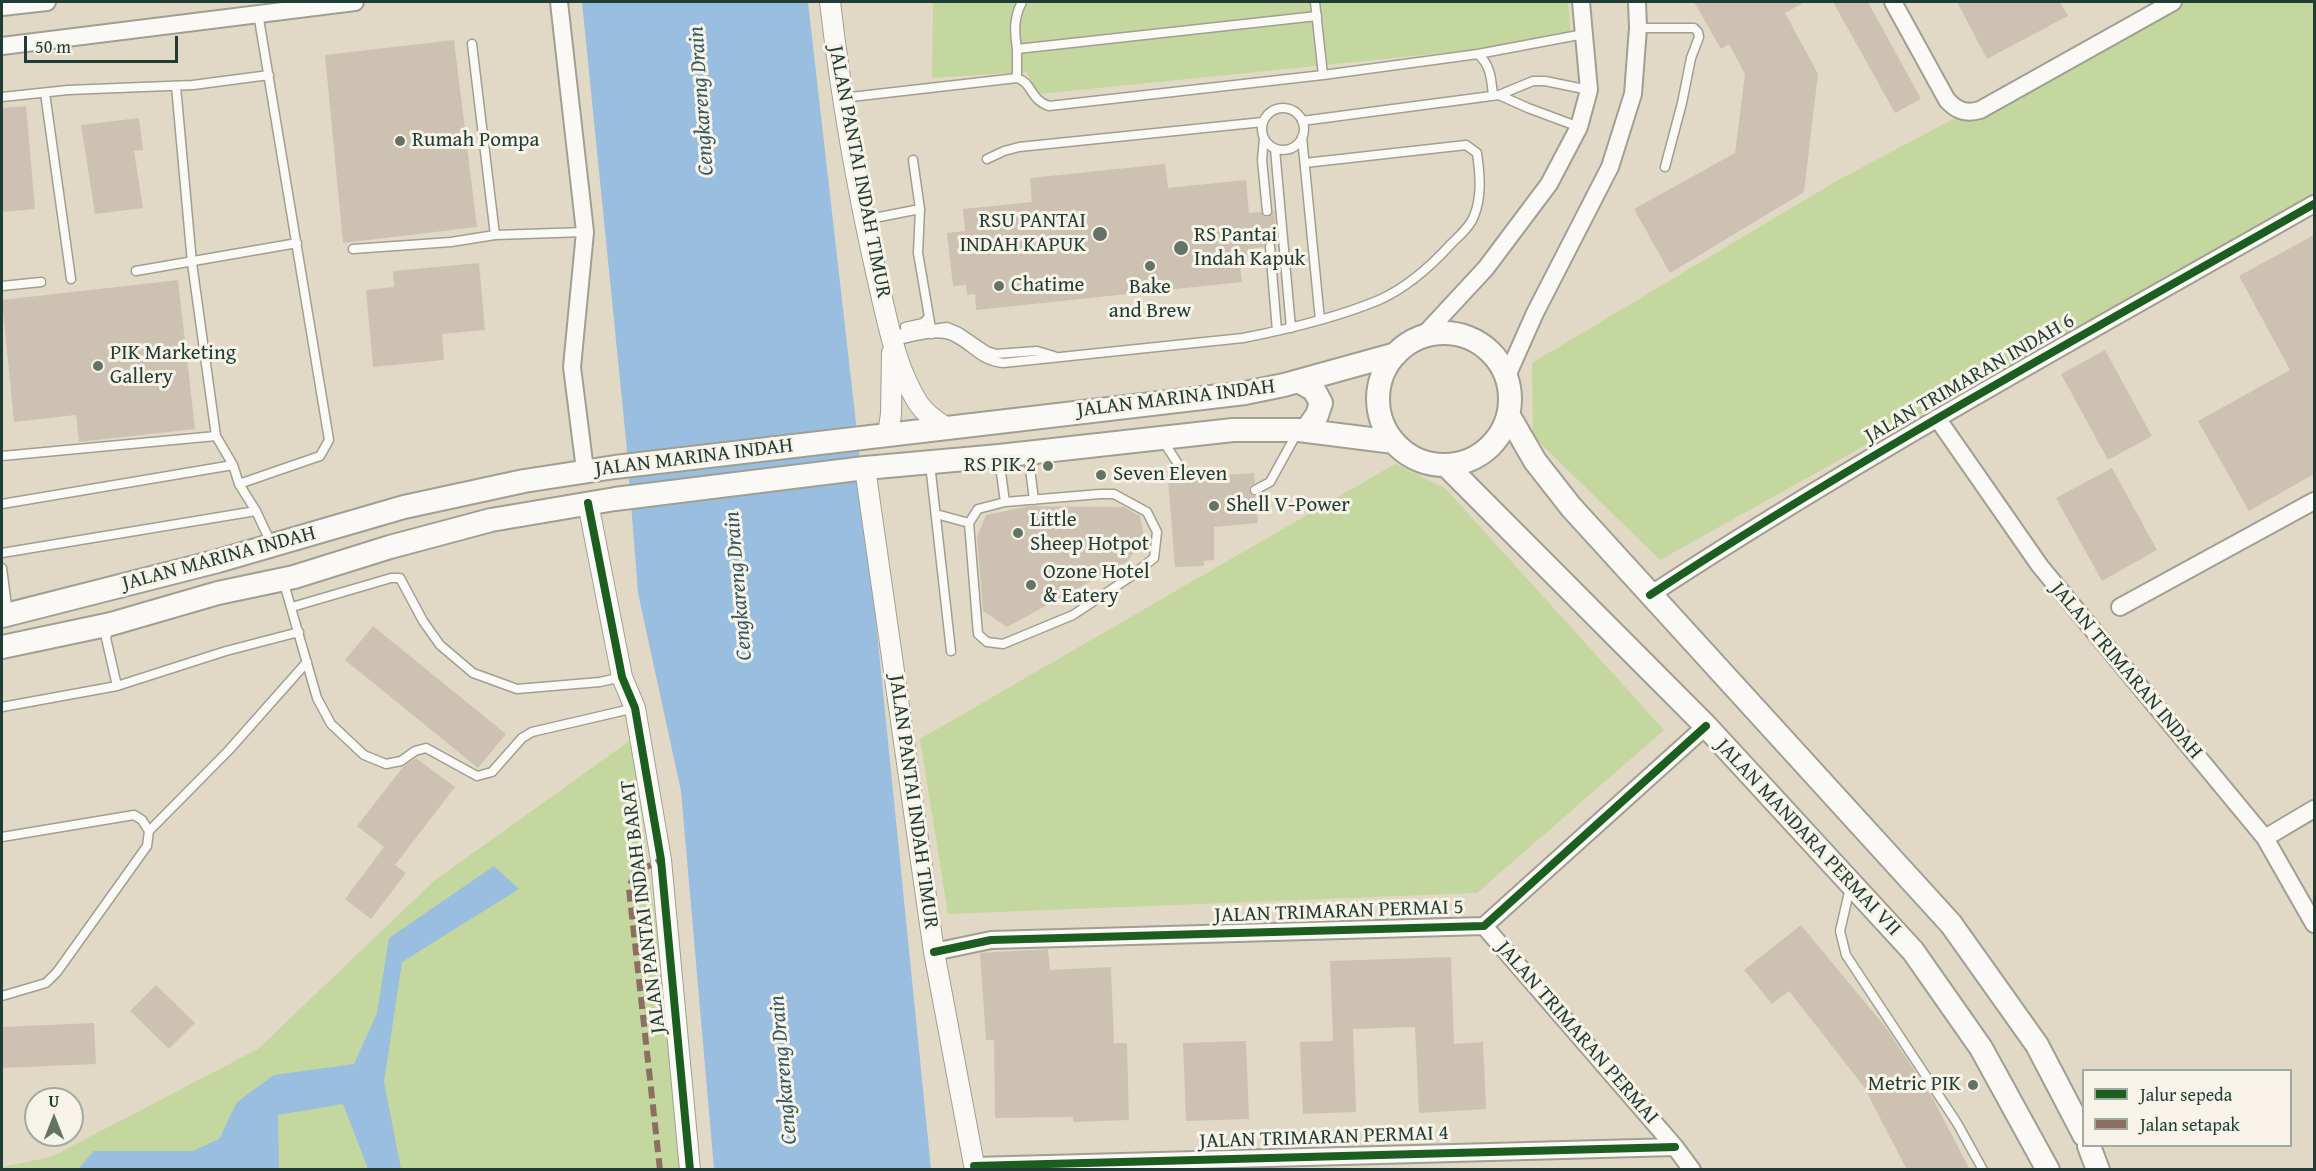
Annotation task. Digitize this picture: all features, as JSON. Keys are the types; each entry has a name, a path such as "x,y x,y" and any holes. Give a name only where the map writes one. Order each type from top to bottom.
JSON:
{"main road":[{"path":"1448,333 1473,339 1493,354 1506,376 1511,395 1509,416 1500,435 1486,451 1468,461 1446,465 1427,463 1409,455 1394,442 1382,422 1378,398 1383,374 1396,354 1408,344 1424,336 1448,333"},
{"name":"JALAN MARINA INDAH","path":"5,615 218,561 404,507 524,481 585,470 1245,393 1396,354"},
{"path":"1298,381 1314,390 1321,403 1317,415 1303,430"},
{"path":"1509,416 1535,460 1571,507 1951,924 2037,1045 2082,1131"},
{"name":"JALAN MARINA INDAH","path":"2,647 84,631 218,593 283,580 491,520 615,499 864,468 999,456 1233,430 1303,430 1394,442"},
{"name":"JALAN MANDARA PERMAI VII","path":"1446,465 1706,726 1913,951 1981,1048 2048,1170"},
{"name":"JALAN PANTAI INDAH BARAT","path":"585,470 584,494 588,503"},
{"path":"524,481 531,483 537,492 537,505 531,512"},
{"path":"76,598 84,631"},
{"path":"2089,1147 2098,1170"}],"street":[{"path":"2,7 47,2"},
{"path":"2,46 355,2"},
{"path":"559,2 585,232 572,367 585,470"},
{"name":"JALAN PANTAI INDAH TIMUR","path":"830,2 841,98 864,220 891,335 904,375 919,404 927,414 945,427"},
{"path":"1424,336 1486,268 1549,184 1579,127 1589,90 1581,2"},
{"path":"1506,376 1535,313 1610,167 1633,94 1638,28 1637,2"},
{"path":"1893,2 1947,100 1955,109 1963,112 1980,110 2173,2"},
{"name":"JALAN TRIMARAN INDAH 6","path":"1650,595 1763,522 1937,418 2314,204"},
{"name":"JALAN PANTAI INDAH TIMUR","path":"888,435 891,414 891,335"},
{"name":"JALAN TRIMARAN INDAH","path":"1937,418 2040,566 2265,838 2314,924"},
{"name":"JALAN PANTAI INDAH TIMUR","path":"864,468 934,952 974,1168"},
{"path":"2120,607 2314,501"},
{"name":"JALAN PANTAI INDAH BARAT","path":"588,503 622,677 635,708 661,860 690,1170"},
{"name":"JALAN TRIMARAN PERMAI 5","path":"934,952 991,940 1484,926 1706,726"},
{"path":"2265,838 2314,809"},
{"name":"JALAN TRIMARAN PERMAI","path":"1484,926 1675,1147 1692,1170"},
{"name":"JALAN TRIMARAN PERMAI 4","path":"974,1168 1675,1147"}],"lane":[{"path":"1017,78 1016,20 1022,2"},
{"path":"1315,2 1323,75"},
{"path":"239,484 320,456 329,440 258,14"},
{"path":"1017,49 1317,16"},
{"path":"1638,28 1694,28 1699,35 1691,58 1665,167"},
{"path":"841,98 1017,78 1028,84 1032,95 1041,103 1049,106 1323,75 1478,54 1585,34"},
{"path":"472,45 495,235"},
{"path":"1478,54 1485,60 1491,71 1496,95"},
{"path":"2,97 176,86 269,75"},
{"path":"1302,121 1496,95 1533,81 1545,81 1589,90"},
{"path":"176,86 192,263 216,436 272,545"},
{"path":"45,93 71,279"},
{"path":"1496,95 1579,127"},
{"path":"1267,211 1262,159 1263,122 1274,111 1282,109 1297,114 1304,128 1302,137 1320,320"},
{"path":"987,159 1019,147 1263,122"},
{"path":"1264,138 1275,149 1283,150 1291,148 1302,137"},
{"path":"891,335 932,331 953,337 982,358 993,362 1035,361 1055,356 1243,338 1291,328 1381,299 1414,279 1436,261 1474,218 1480,196 1478,153 1466,145 1305,163"},
{"path":"1275,149 1291,328"},
{"path":"913,160 920,209 918,253 932,331"},
{"path":"864,220 920,209"},
{"path":"353,249 451,242 495,235 585,232"},
{"path":"136,271 297,243"},
{"path":"1270,247 1277,331"},
{"path":"2,286 41,282"},
{"path":"891,335 923,323 929,317"},
{"path":"1255,490 1270,482 1303,430"},
{"path":"2,456 216,436"},
{"path":"1160,437 1182,470 1192,478"},
{"path":"1028,453 1034,500"},
{"path":"999,456 1005,502"},
{"path":"930,462 951,651"},
{"path":"2,504 232,465"},
{"path":"1114,494 1147,512 1157,532 1154,558 1073,615 1003,644 987,642 978,634 969,523 978,509 1005,502 1114,494"},
{"path":"2,553 256,511"},
{"path":"936,514 969,523"},
{"path":"2,567 5,615"},
{"path":"292,607 391,578 400,578 423,621 440,645 473,673 517,689 600,682 622,677"},
{"path":"283,580 317,698 331,724 364,756 386,764 401,761 415,751 426,748 477,776 485,775 492,772 522,738 532,732 635,708"},
{"path":"111,624 106,638 117,686"},
{"path":"2,707 117,686 226,651 299,632"},
{"path":"2,996 46,983 57,972 147,846 149,831 229,750 307,662"},
{"path":"2,837 134,815 142,820 149,831"},
{"path":"1851,884 1840,931 1846,955 1957,1124 1983,1170"}],"green space":[{"path":"933,2 1568,2 1571,40 1039,94 1026,72 932,78"},
{"path":"2173,2 2314,2 2314,195 1660,560 1533,436 1532,363 1833,183"},
{"path":"1395,464 1445,488 1664,730 1477,893 948,914 920,739"},
{"path":"632,739 660,958 679,1169 2,1170 2,1167 51,1157 70,1147 84,1147 84,1140 258,1049 434,881"}],"water":[{"name":"Cengkareng Drain","path":"582,2 808,2 856,423 931,1169 714,1169 681,791 638,593 626,440"},
{"path":"494,866 519,889 402,962 384,1082 401,1169 368,1169 343,1104 278,1115 279,1169 78,1169 94,1151 193,1151 219,1139 237,1102 274,1075 354,1064 377,1013 389,938"}],"building":[{"path":"1694,2 1805,2 1785,13 1818,74 1804,192 1670,273 1634,209 1735,153 1745,74 1729,44 1721,49"},
{"path":"1833,2 1868,2 1921,99 1895,113"},
{"path":"1957,2 2060,2 2068,16 1987,59"},
{"name":"Rumah Pompa","path":"454,40 477,227 343,243 325,55"},
{"path":"26,106 35,209 2,212 2,108"},
{"path":"139,118 143,150 134,151 143,208 95,214 81,125"},
{"path":"1165,164 1168,188 1246,180 1249,213 1261,212 1268,217 1274,210 1277,246 1269,241 1264,247 1254,248 1254,254 1239,255 1242,282 976,310 975,294 967,295 966,285 953,286 947,233 965,231 963,209 1032,202 1030,178"},
{"path":"2314,235 2314,474 2249,511 2198,421 2290,370 2239,276"},
{"path":"479,263 485,330 442,334 444,360 373,367 366,290 394,287 393,271"},
{"name":"PIK Marketing Gallery","path":"178,280 195,429 79,442 76,415 14,422 2,300"},
{"path":"2105,350 2152,436 2108,460 2061,374"},
{"path":"2112,468 2157,550 2102,581 2056,498"},
{"name":"Shell V-Power","path":"1254,473 1255,483 1250,486 1249,490 1251,495 1256,496 1258,523 1214,527 1214,560 1204,561 1204,566 1175,567 1168,480 1183,479 1192,484 1197,482 1198,477"},
{"name":"Ozone Hotel & Eatery","path":"1029,506 1124,507 1140,516 1144,537 1128,561 1007,627 983,611 977,537 986,515"},
{"path":"373,626 506,734 478,768 345,660"},
{"path":"416,758 455,787 395,865 406,873 371,919 345,899 384,847 357,826 403,767"},
{"path":"1801,925 1887,1029 1932,1097 1970,1170 1907,1170 1864,1087 1789,991 1772,1004 1744,970"},
{"path":"1048,949 1050,970 1111,967 1114,1043 1127,1043 1129,1120 1073,1122 1073,1117 995,1118 994,1040 986,1040 980,953"},
{"path":"1451,957 1454,1044 1483,1042 1486,1109 1419,1113 1415,1027 1353,1029 1356,1112 1303,1114 1300,1042 1333,1041 1330,961"},
{"path":"156,985 195,1023 169,1049 130,1011"},
{"path":"94,1023 96,1064 2,1068 2,1027"},
{"path":"1246,1041 1249,1119 1186,1121 1183,1043"}],"marked path":[{"path":"660,1170 629,889 634,873 661,860"}],"cycle path":[{"path":"1650,595 1813,492 1896,443 2314,204"},
{"path":"588,503 622,677 635,708 661,860 690,1170"},
{"path":"934,952 991,940 1484,926 1706,726"},
{"path":"974,1166 1675,1147"}],"place":[{"name":"Rumah Pompa","path":"400,141"},
{"name":"RSU PANTAI INDAH KAPUK","path":"1100,234"},
{"name":"RS Pantai Indah Kapuk","path":"1181,248"},
{"name":"Bake and Brew","path":"1150,266"},
{"name":"Chatime","path":"999,286"},
{"name":"PIK Marketing Gallery","path":"98,366"},
{"name":"RS PIK 2","path":"1048,466"},
{"name":"Seven Eleven","path":"1101,475"},
{"name":"Shell V-Power","path":"1214,506"},
{"name":"Little Sheep Hotpot","path":"1018,533"},
{"name":"Ozone Hotel & Eatery","path":"1031,585"},
{"name":"Metric PIK","path":"1973,1085"}]}
